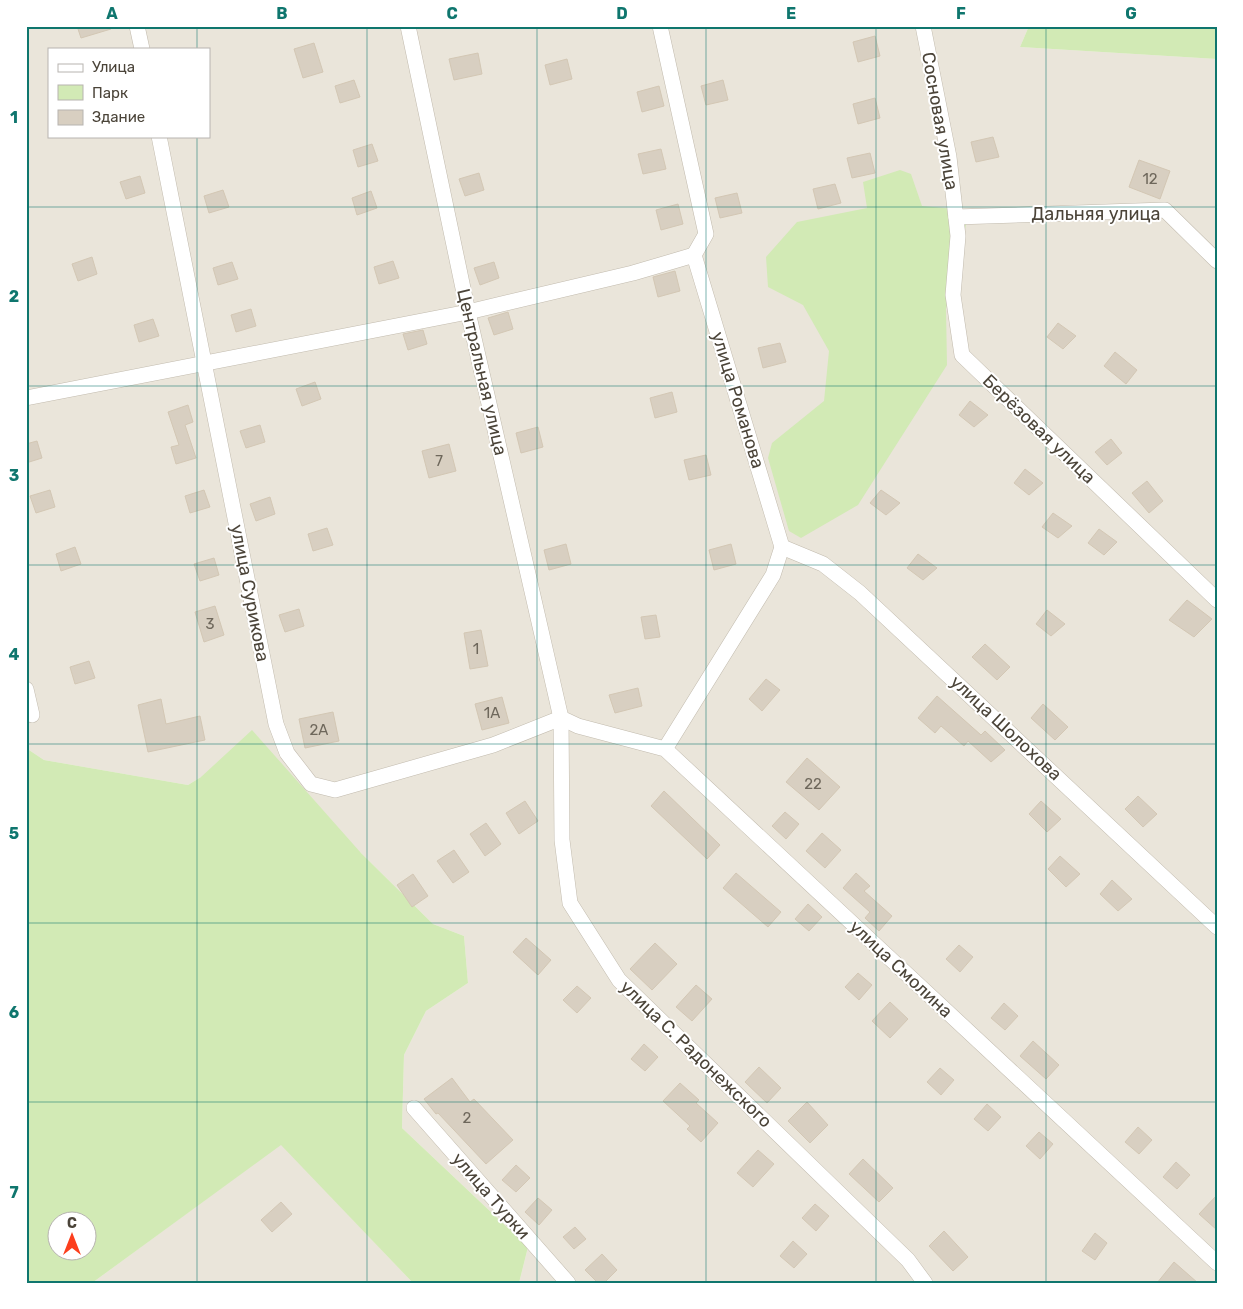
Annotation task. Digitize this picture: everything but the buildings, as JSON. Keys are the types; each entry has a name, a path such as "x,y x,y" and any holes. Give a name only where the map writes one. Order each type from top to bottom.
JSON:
{"street":[{"path":"137,26 142,48"},
{"name":"Центральная улица","path":"408,26 468,312 561,718"},
{"path":"26,398 468,312 632,273 694,255 706,234 660,26"},
{"name":"Сосновая улица","path":"922,26 949,157 956,217"},
{"name":"улица Сурикова","path":"159,138 276,724 287,753 311,784 335,790 493,745 561,718"},
{"name":"Дальняя улица","path":"956,217 1165,210 1217,261"},
{"name":"Берёзовая улица","path":"956,217 958,236 953,295 962,355 1217,600"},
{"name":"улица Романова","path":"694,255 782,547"},
{"path":"665,750 773,575 782,547"},
{"name":"улица Шолохова","path":"782,547 823,564 860,593 1217,927"},
{"path":"26,689 32,716"},
{"name":"улица Смолина","path":"561,718 578,726 665,750 1217,1263"},
{"name":"улица С. Радонежского","path":"561,718 562,840 570,903 609,965 619,980 908,1260 925,1283"},
{"name":"улица Турки","path":"414,1108 568,1283"}],"shaded area":[{"path":"26,26 1029,26 1020,47 1217,59 1217,1283 519,1283 528,1247 402,1128 404,1055 426,1011 468,983 464,936 433,924 361,853 201,777 188,785 44,760 26,748"},
{"path":"281,1144 413,1283 92,1283"}],"green space":[{"path":"1029,26 1217,26 1217,59 1020,47"},
{"path":"900,170 911,174 922,206 955,209 967,221 946,309 947,365 858,505 801,538 789,531 768,458 772,443 824,401 829,351 803,305 768,287 766,257 797,222 867,208 863,182"},
{"path":"252,730 361,853 433,924 464,936 468,983 426,1011 404,1055 402,1128 528,1247 519,1283 413,1283 281,1145 92,1283 26,1283 26,748 44,760 188,785 201,777"}]}
